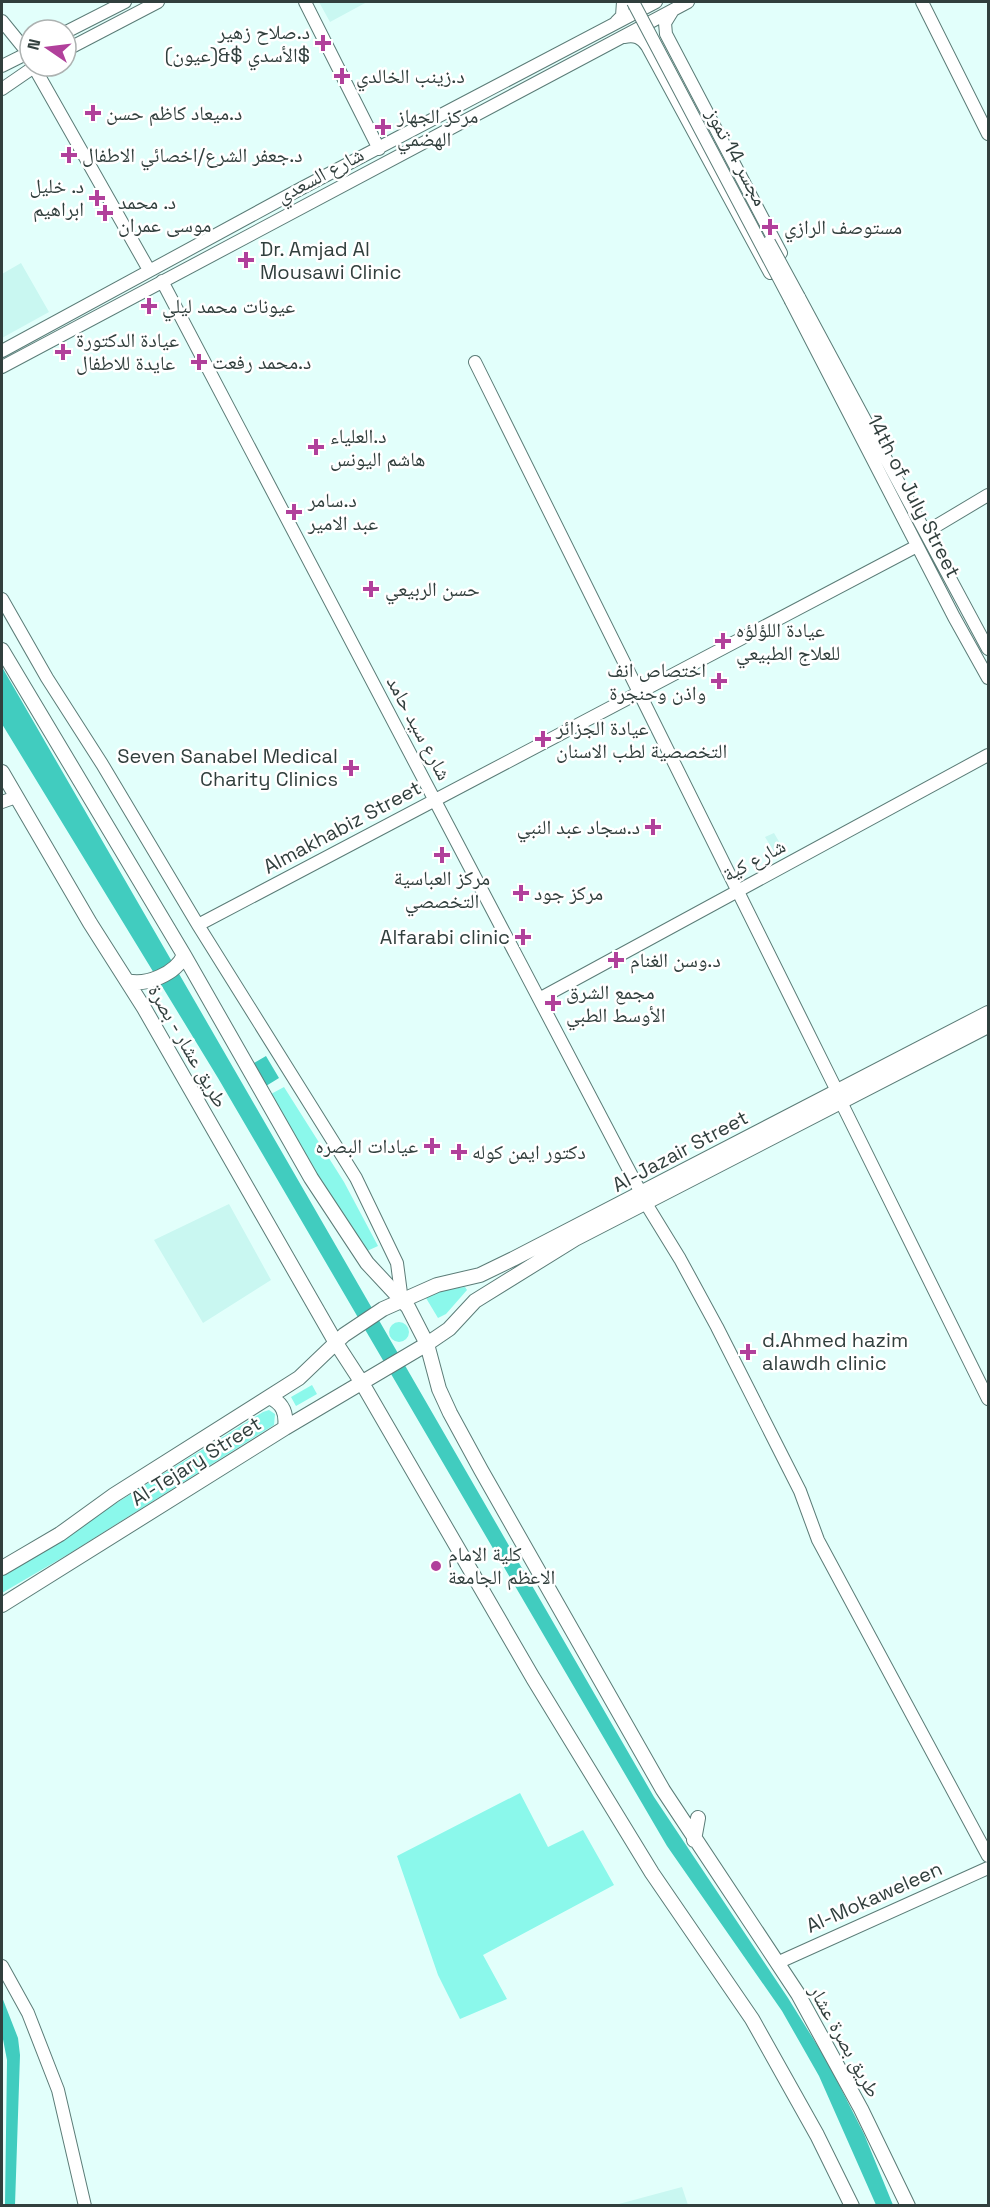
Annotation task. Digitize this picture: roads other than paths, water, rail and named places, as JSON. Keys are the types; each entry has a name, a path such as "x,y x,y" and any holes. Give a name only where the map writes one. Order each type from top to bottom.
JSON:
{"main road":[{"name":"طريق بصرة عشار","path":"2,650 184,956 311,1178 367,1263 408,1307 427,1344 439,1389 476,1461 647,1763 694,1840 798,1994 833,2056 908,2205"},
{"name":"طريق عشار - بصرة","path":"2,776 340,1339 368,1380 527,1668 652,1873 752,2019 817,2135 852,2205"},
{"path":"127,981 138,983 149,981 177,966 184,956"},
{"name":"Al-Jazair Street","path":"839,1097 988,1013"},
{"name":"Al-Jazair Street","path":"383,1309 437,1285 480,1275 643,1197 839,1097 988,1026"},
{"name":"Al-Jazair Street","path":"412,1351 449,1329 474,1301 643,1197"},
{"name":"Al-Tejary Street","path":"2,1568 60,1534 114,1495 299,1378 340,1339 383,1309"},
{"name":"Al-Tejary Street","path":"2,1605 412,1351"},
{"path":"269,1397 284,1408 285,1428"},
{"path":"694,1840 698,1818"}],"street":[{"path":"78,26 124,2"},
{"path":"78,44 158,2"},
{"path":"305,2 379,148"},
{"path":"614,24 622,16 629,2"},
{"name":"مجسر 14 تموز","path":"629,2 795,299"},
{"name":"مجسر 14 تموز","path":"640,2 812,331"},
{"name":"شارع السعدي","path":"2,351 506,79 656,2"},
{"name":"شارع السعدي","path":"2,367 688,2"},
{"path":"922,2 988,134"},
{"path":"666,34 667,17 675,8"},
{"path":"2,21 18,39"},
{"path":"647,46 644,37 647,30 658,27 666,34 803,295 812,331"},
{"path":"617,39 636,36 641,38 647,46 788,308 812,331"},
{"path":"2,60 18,55"},
{"path":"2,66 18,58"},
{"path":"2,83 18,75"},
{"path":"2,89 18,78"},
{"path":"41,78 149,270"},
{"name":"شارع سيد حامد","path":"162,281 643,1197 717,1327 800,1491 818,1540 988,1856"},
{"name":"14th of July Street","path":"812,331 926,532 988,649"},
{"name":"14th of July Street","path":"812,331 918,546 986,676"},
{"path":"475,362 988,1399"},
{"path":"926,532 988,495"},
{"name":"Almakhabiz Street","path":"198,925 918,546"},
{"path":"2,599 47,678 102,764 198,925 356,1178 397,1263 402,1301"},
{"name":"شارع كية","path":"539,999 988,755"},
{"path":"2,802 16,797"},
{"name":"Al-Mokaweleen","path":"777,1963 988,1868"},
{"path":"2,1966 28,2013 58,2090 86,2205"}],"place":[{"name":"د.صلاح زهير الأسدي $&(عيون)$","path":"323,43"},
{"name":"د.زينب الخالدي","path":"342,76"},
{"name":"د.ميعاد كاظم حسن","path":"93,113"},
{"name":"مركز الجهاز الهضمي","path":"383,127"},
{"name":"د.جعفر الشرع/اخصائي الاطفال","path":"69,155"},
{"name":"د. خليل ابراهيم","path":"97,198"},
{"name":"د. محمد موسى عمران","path":"105,213"},
{"name":"مستوصف الرازي","path":"770,227"},
{"name":"Dr. Amjad Al Mousawi Clinic","path":"246,260"},
{"name":"عيونات محمد ليلي","path":"149,306"},
{"name":"عيادة الدكتورة عايدة للاطفال","path":"63,352"},
{"name":"د.محمد رفعت","path":"199,362"},
{"name":"د.العلياء هاشم اليونس","path":"316,447"},
{"name":"د.سامر عبد الامير","path":"294,512"},
{"name":"حسن الربيعي","path":"371,589"},
{"name":"عيادة اللؤلؤه للعلاج الطبيعي","path":"723,641"},
{"name":"اختصاص انف واذن وحنجرة","path":"719,681"},
{"name":"عيادة الجزائر التخصصية لطب الاسنان","path":"543,739"},
{"name":"Seven Sanabel Medical Charity Clinics","path":"351,768"},
{"name":"د.سجاد عبد النبي","path":"653,827"},
{"name":"مركز العباسية التخصصي","path":"442,855"},
{"name":"مركز جود","path":"521,893"},
{"name":"Alfarabi clinic","path":"523,937"},
{"name":"د.وسن الغنام","path":"616,960"},
{"name":"مجمع الشرق الأوسط الطبي","path":"553,1003"},
{"name":"عيادات البصره","path":"432,1146"},
{"name":"دكتور ايمن كوله","path":"459,1152"},
{"name":"d.Ahmed hazim alawdh clinic","path":"748,1352"},
{"name":"كلية الامام الاعظم الجامعة","path":"436,1566"}]}
